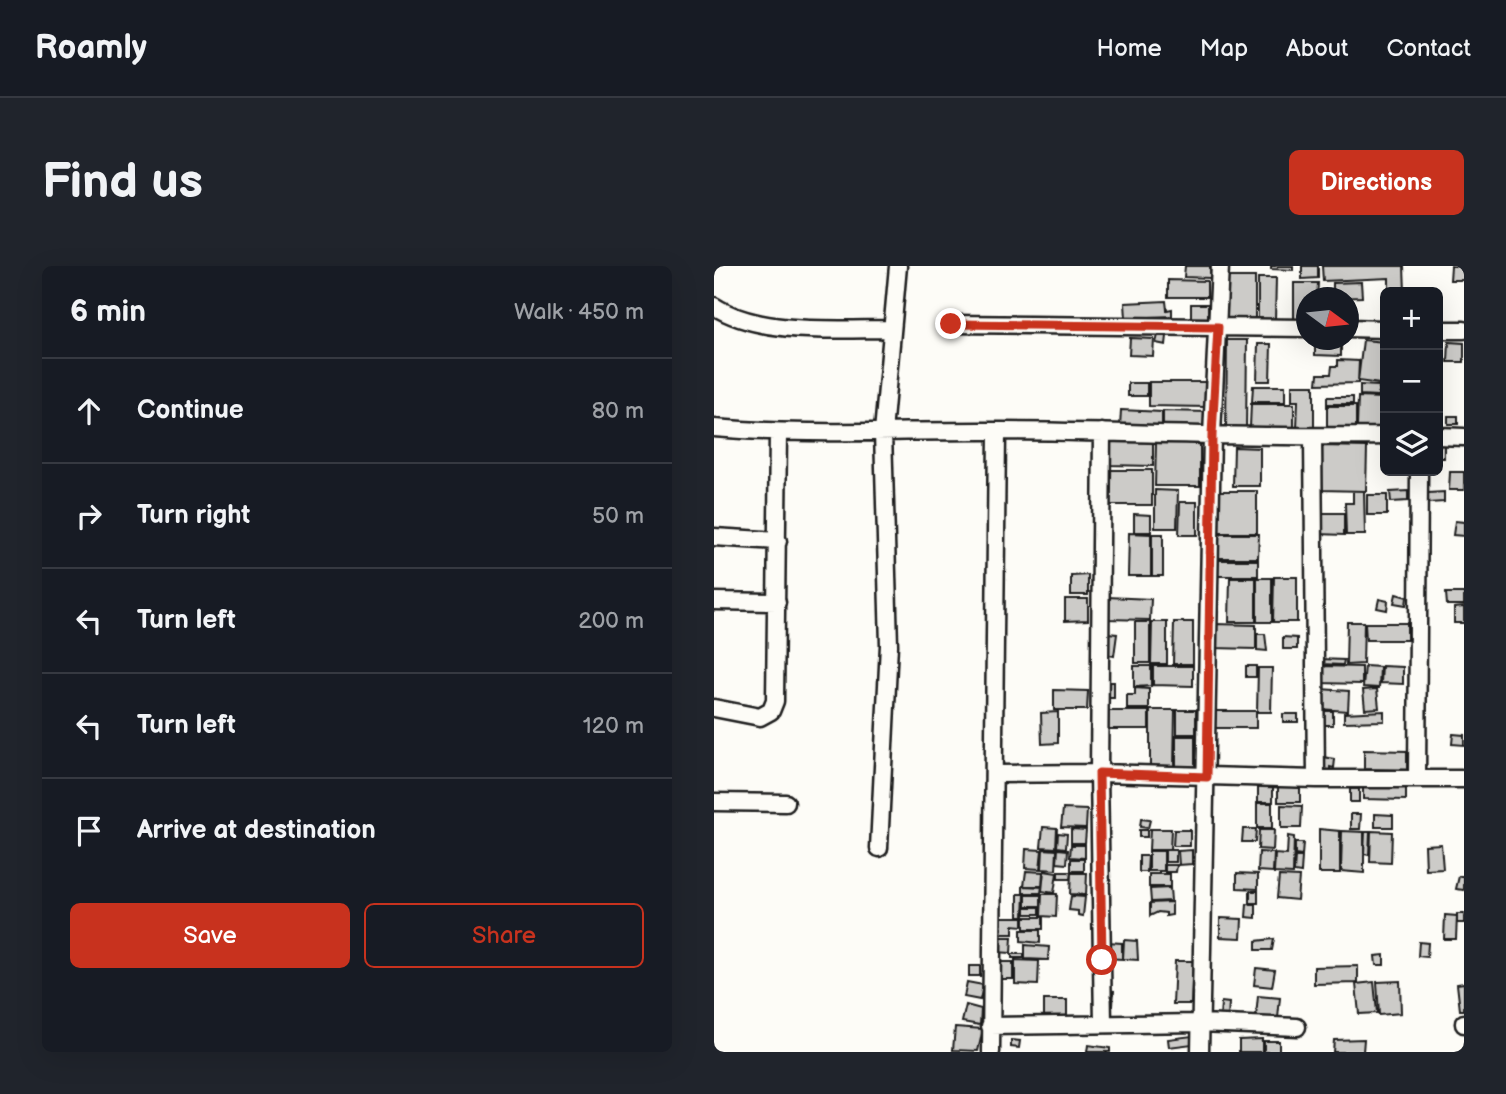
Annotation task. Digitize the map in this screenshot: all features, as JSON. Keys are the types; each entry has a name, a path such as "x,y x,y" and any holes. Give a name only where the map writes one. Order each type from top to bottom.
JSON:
{"street":[{"path":"878,848 889,645 883,432 898,266"},
{"path":"1200,1052 1212,435 1220,266"},
{"path":"714,306 752,321 800,329 892,328"},
{"path":"951,324 1296,328"},
{"path":"1359,328 1380,329"},
{"path":"1443,330 1464,330"},
{"path":"714,428 778,433 997,431 1313,438 1380,436"},
{"path":"991,1052 997,431"},
{"path":"1102,432 1099,773 1103,1024"},
{"path":"714,708 760,717 771,711 775,701 778,433"},
{"path":"1443,436 1464,437"},
{"path":"1313,438 1316,779"},
{"path":"1417,779 1419,476"},
{"path":"714,537 778,541"},
{"path":"714,601 777,602"},
{"path":"995,774 1099,773 1316,779 1464,779"},
{"path":"714,802 786,803"},
{"path":"990,1026 1200,1023 1297,1027"}],"building":[{"path":"1185,266 1210,266 1210,278 1184,277"},
{"path":"1271,266 1293,266 1293,270 1271,269"},
{"path":"1302,266 1318,266 1318,278 1302,279"},
{"path":"1322,266 1404,266 1405,287 1389,287 1389,278 1323,281"},
{"path":"1451,266 1464,266 1464,280 1450,280"},
{"path":"1227,277 1255,277 1255,323 1226,323"},
{"path":"1258,278 1276,278 1275,320 1258,320"},
{"path":"1168,280 1207,281 1207,297 1168,297"},
{"path":"1361,282 1362,297 1359,297 1359,287 1333,287 1333,283"},
{"path":"1294,283 1318,283 1318,287 1296,287 1294,321"},
{"path":"1166,301 1167,310 1172,309 1172,316 1126,318 1125,303"},
{"path":"1191,304 1208,304 1208,320 1191,320"},
{"path":"1158,335 1167,336 1166,345 1156,343"},
{"path":"1130,338 1154,339 1153,356 1129,355"},
{"path":"1227,340 1247,340 1246,431 1226,431"},
{"path":"1363,340 1380,342 1380,384 1358,381"},
{"path":"1449,342 1464,343 1464,362 1448,362"},
{"path":"1258,344 1271,344 1270,381 1257,381"},
{"path":"1315,350 1341,350 1341,356 1315,355"},
{"path":"1338,360 1359,361 1358,383 1317,384 1318,374 1331,374 1332,366 1338,366"},
{"path":"1149,382 1209,382 1208,407 1149,406"},
{"path":"1128,383 1147,383 1147,396 1128,396"},
{"path":"1292,385 1314,385 1314,429 1297,429 1298,401 1292,401"},
{"path":"1360,385 1379,386 1378,396 1360,395"},
{"path":"1253,386 1285,386 1285,402 1252,402"},
{"path":"1327,397 1353,397 1353,404 1327,404"},
{"path":"1358,397 1380,398 1380,428 1357,427"},
{"path":"1251,404 1294,404 1294,427 1250,427"},
{"path":"1327,406 1356,406 1356,427 1327,427"},
{"path":"1121,410 1162,412 1162,429 1120,427"},
{"path":"1163,411 1209,412 1209,428 1163,428"},
{"path":"1448,416 1458,416 1458,424 1448,424"},
{"path":"1109,441 1153,441 1153,466 1109,465"},
{"path":"1156,443 1200,443 1200,486 1155,486"},
{"path":"1321,446 1367,447 1366,491 1320,490"},
{"path":"1234,447 1260,448 1260,486 1233,486"},
{"path":"1108,470 1152,470 1152,505 1107,505"},
{"path":"1450,472 1464,472 1464,490 1449,490"},
{"path":"1155,490 1178,491 1177,528 1155,528"},
{"path":"1212,491 1257,491 1257,533 1212,533"},
{"path":"1353,491 1364,491 1365,535 1346,535 1345,503 1353,503"},
{"path":"1408,491 1408,501 1391,502 1390,492"},
{"path":"1444,492 1444,502 1428,503 1428,493"},
{"path":"1367,495 1387,495 1387,515 1367,515"},
{"path":"1180,502 1197,502 1197,535 1179,535"},
{"path":"1319,513 1344,513 1344,535 1319,534"},
{"path":"1134,514 1151,515 1151,532 1134,532"},
{"path":"1455,521 1464,522 1464,536 1453,535"},
{"path":"1129,533 1151,534 1151,576 1128,576"},
{"path":"1152,534 1163,534 1163,576 1152,576"},
{"path":"1212,534 1259,534 1258,558 1212,558"},
{"path":"1213,560 1258,560 1258,576 1212,576"},
{"path":"1088,575 1088,595 1071,595 1071,576"},
{"path":"1274,577 1297,577 1297,622 1273,622"},
{"path":"1230,578 1256,578 1256,622 1229,622"},
{"path":"1257,578 1272,578 1272,622 1257,622"},
{"path":"1446,593 1464,593 1464,605 1447,605"},
{"path":"1396,594 1407,597 1406,605 1394,603"},
{"path":"1107,597 1151,599 1150,620 1106,619"},
{"path":"1065,599 1088,599 1088,620 1065,621"},
{"path":"1379,599 1388,601 1387,610 1377,608"},
{"path":"1464,607 1464,623 1454,623 1454,608"},
{"path":"1135,622 1150,622 1150,663 1135,663"},
{"path":"1152,622 1167,622 1167,664 1151,664"},
{"path":"1174,622 1193,622 1193,664 1173,664"},
{"path":"1347,622 1364,622 1363,664 1346,665"},
{"path":"1365,623 1407,623 1407,640 1366,640"},
{"path":"1213,624 1256,625 1256,649 1213,648"},
{"path":"1108,633 1117,634 1114,656 1105,654"},
{"path":"1257,634 1265,634 1267,651 1257,650"},
{"path":"1283,637 1297,638 1297,649 1283,649"},
{"path":"1320,659 1344,660 1343,665 1321,664"},
{"path":"1134,666 1151,666 1151,686 1134,687"},
{"path":"1153,666 1193,666 1193,686 1153,685"},
{"path":"1246,666 1256,666 1256,677 1246,677"},
{"path":"1319,666 1362,667 1362,684 1319,683"},
{"path":"1365,666 1380,667 1379,688 1363,687"},
{"path":"1382,666 1403,667 1403,684 1381,683"},
{"path":"1258,668 1272,668 1271,712 1257,712"},
{"path":"1106,682 1114,682 1114,698 1106,698"},
{"path":"1135,688 1149,689 1149,709 1127,709 1127,695 1135,695"},
{"path":"1320,689 1349,691 1348,711 1319,709"},
{"path":"1377,689 1379,708 1365,709 1363,690"},
{"path":"1054,690 1088,691 1087,710 1054,710"},
{"path":"1150,710 1175,710 1174,769 1150,769"},
{"path":"1177,710 1196,710 1196,734 1177,734"},
{"path":"1106,711 1149,711 1149,729 1106,729"},
{"path":"1213,711 1256,711 1256,728 1212,728"},
{"path":"1323,711 1333,711 1333,725 1323,725"},
{"path":"1384,711 1384,721 1344,722 1344,713"},
{"path":"1058,712 1058,743 1042,744 1041,713"},
{"path":"1283,714 1298,714 1298,722 1283,722"},
{"path":"1453,734 1464,735 1464,745 1452,744"},
{"path":"1176,736 1195,736 1195,767 1176,766"},
{"path":"1364,750 1407,751 1407,770 1364,769"},
{"path":"1323,757 1335,759 1334,768 1321,770"},
{"path":"1258,785 1273,786 1273,802 1258,802"},
{"path":"1278,786 1300,786 1300,802 1278,802"},
{"path":"1363,787 1406,787 1406,800 1363,799"},
{"path":"1350,789 1359,789 1359,802 1350,802"},
{"path":"1257,803 1272,803 1272,828 1257,828"},
{"path":"1281,805 1302,806 1301,828 1281,828"},
{"path":"1063,809 1087,810 1086,828 1061,827"},
{"path":"1351,814 1361,814 1360,829 1351,829"},
{"path":"1375,814 1393,815 1393,827 1375,827"},
{"path":"1141,819 1150,820 1148,828 1140,827"},
{"path":"1043,827 1057,828 1056,848 1041,847"},
{"path":"1071,829 1086,830 1085,843 1071,843"},
{"path":"1150,829 1171,829 1170,850 1149,850"},
{"path":"1243,829 1256,829 1255,842 1242,842"},
{"path":"1319,829 1340,831 1340,873 1319,873"},
{"path":"1139,830 1147,830 1147,837 1139,837"},
{"path":"1174,830 1190,830 1190,846 1173,846"},
{"path":"1259,830 1274,830 1273,850 1258,849"},
{"path":"1342,831 1364,832 1364,873 1341,871"},
{"path":"1371,831 1392,832 1391,863 1370,862"},
{"path":"1365,832 1370,832 1369,855 1364,854"},
{"path":"1058,833 1067,834 1066,848 1057,847"},
{"path":"1288,836 1294,837 1293,874 1274,873 1275,854 1287,855"},
{"path":"1295,843 1303,843 1302,856 1295,855"},
{"path":"1441,844 1443,869 1426,870 1425,845"},
{"path":"1071,845 1085,845 1085,858 1070,857"},
{"path":"1026,849 1042,850 1040,869 1025,868"},
{"path":"1043,849 1057,850 1056,870 1042,869"},
{"path":"1058,849 1068,850 1067,864 1057,863"},
{"path":"1165,850 1176,850 1176,862 1165,862"},
{"path":"1192,850 1192,864 1179,865 1178,851"},
{"path":"1149,851 1164,851 1164,871 1149,871"},
{"path":"1259,852 1274,853 1273,872 1258,871"},
{"path":"1139,856 1148,856 1147,872 1139,872"},
{"path":"1295,857 1302,857 1301,873 1294,872"},
{"path":"1071,859 1084,859 1084,871 1071,871"},
{"path":"1165,865 1177,865 1176,872 1165,872"},
{"path":"1026,871 1043,872 1042,887 1024,886"},
{"path":"1044,871 1057,873 1054,893 1042,891"},
{"path":"1058,872 1071,872 1070,879 1058,879"},
{"path":"1071,873 1087,873 1086,895 1070,894"},
{"path":"1237,873 1258,874 1258,889 1237,888"},
{"path":"1149,874 1170,874 1170,887 1149,887"},
{"path":"1279,876 1299,877 1297,900 1277,898"},
{"path":"1459,876 1464,876 1464,890 1456,889"},
{"path":"1023,886 1042,886 1041,893 1023,893"},
{"path":"1170,888 1171,901 1151,902 1150,889"},
{"path":"1250,891 1258,891 1258,903 1250,903"},
{"path":"1018,894 1025,894 1024,916 1018,916"},
{"path":"1042,894 1057,894 1056,917 1041,916"},
{"path":"1026,895 1041,895 1041,906 1026,906"},
{"path":"1071,896 1085,897 1083,916 1078,915 1078,911 1069,910"},
{"path":"1172,902 1172,915 1166,916 1166,913 1158,912 1150,916 1150,903"},
{"path":"1247,904 1256,905 1256,918 1246,917"},
{"path":"1025,907 1040,907 1040,914 1025,914"},
{"path":"1457,914 1464,914 1464,923 1457,923"},
{"path":"1445,915 1457,916 1456,939 1444,939"},
{"path":"997,917 1023,917 1023,926 1013,925 1013,934 997,934"},
{"path":"1024,917 1043,917 1043,929 1024,929"},
{"path":"1220,918 1242,919 1241,938 1220,937"},
{"path":"1021,930 1040,930 1040,943 1021,941"},
{"path":"997,937 1012,937 1011,953 996,952"},
{"path":"1274,939 1272,950 1256,950 1256,941"},
{"path":"1124,940 1137,941 1138,960 1123,959"},
{"path":"1107,942 1122,943 1122,959 1106,958"},
{"path":"1419,942 1428,943 1427,957 1418,956"},
{"path":"1025,945 1049,947 1048,960 1025,959"},
{"path":"1012,954 1024,954 1024,958 1012,958"},
{"path":"1384,955 1384,965 1376,965 1375,956"},
{"path":"1015,960 1039,961 1038,985 1015,984"},
{"path":"1175,961 1193,961 1191,1004 1173,1004"},
{"path":"995,962 1013,962 1013,979 994,979"},
{"path":"969,966 980,966 980,976 969,976"},
{"path":"1358,966 1358,983 1314,984 1314,967"},
{"path":"1256,968 1275,970 1272,987 1254,985"},
{"path":"1400,981 1401,1013 1379,1015 1377,982"},
{"path":"967,982 983,985 980,1000 964,997"},
{"path":"1374,982 1377,1013 1359,1014 1356,984"},
{"path":"1464,983 1464,1010 1460,1010 1457,984"},
{"path":"1104,990 1114,991 1113,1006 1103,1006"},
{"path":"1258,996 1280,998 1278,1018 1256,1017"},
{"path":"1044,1000 1067,1000 1067,1020 1044,1020"},
{"path":"1221,1002 1229,1003 1228,1019 1220,1019"},
{"path":"966,1005 981,1009 980,1025 962,1022"},
{"path":"955,1027 983,1029 978,1051 953,1050"},
{"path":"1192,1036 1193,1044 1169,1047 1168,1039"},
{"path":"1262,1039 1262,1052 1239,1052 1239,1040"},
{"path":"1364,1039 1363,1052 1333,1052 1334,1040"},
{"path":"1011,1040 1020,1041 1019,1048 1011,1047"},
{"path":"1264,1041 1279,1041 1279,1052 1264,1052"},
{"path":"1088,1045 1110,1048 1110,1052 1087,1052"}],"route":[{"path":"951,324 1218,327 1212,435 1207,777 1099,773 1102,960"}]}
